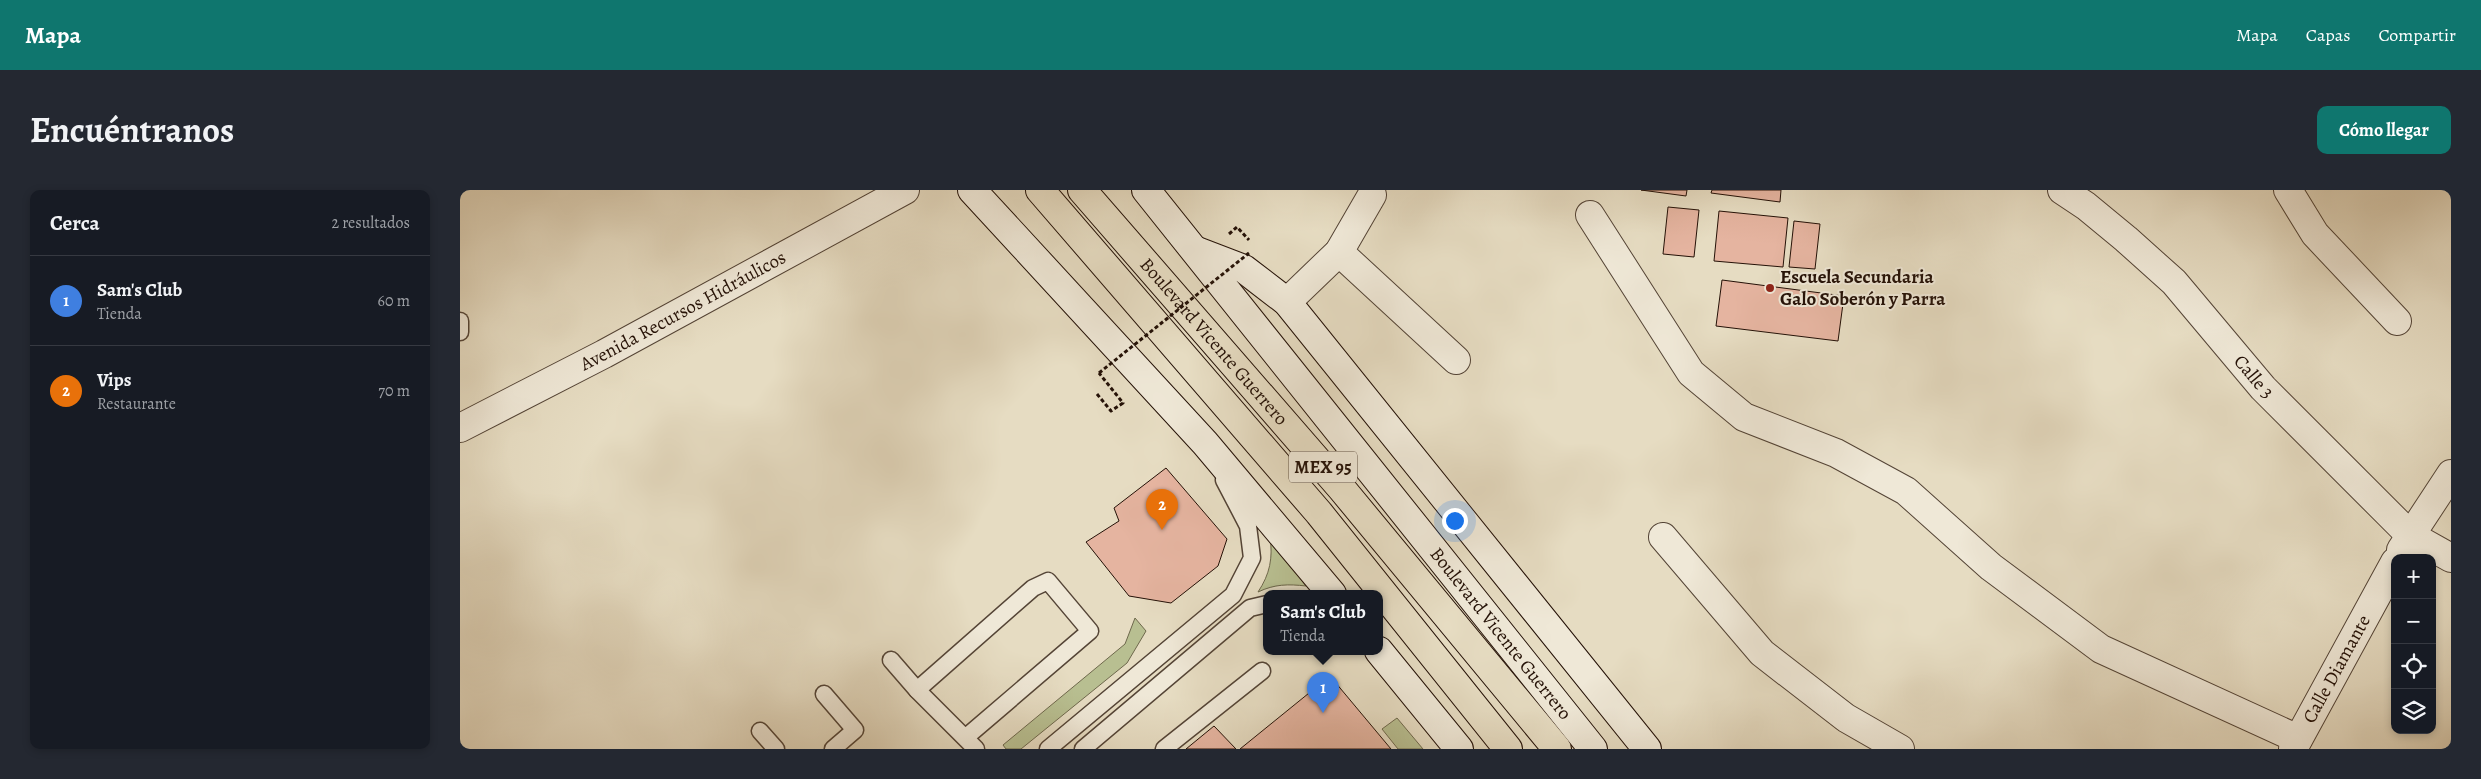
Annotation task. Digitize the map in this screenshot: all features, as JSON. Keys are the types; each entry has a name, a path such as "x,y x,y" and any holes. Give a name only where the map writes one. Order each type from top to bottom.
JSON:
{"highway":[{"name":"Boulevard Vicente Guerrero","path":"1040,190 1319,513 1380,590"},
{"name":"Boulevard Vicente Guerrero","path":"1082,190 1342,488 1557,749"},
{"name":"Boulevard Vicente Guerrero","path":"1383,594 1500,743"}],"street":[{"name":"Avenida Recursos Hidráulicos","path":"460,428 604,354 905,190"},
{"path":"972,190 1205,443 1329,590"},
{"name":"Boulevard Vicente Guerrero","path":"1146,190 1196,250 1593,749"},
{"name":"Calle 3","path":"2062,190 2086,206 2174,282 2263,388 2403,546 2451,558"},
{"path":"2288,190 2316,234 2397,321"},
{"path":"1288,302 1340,252 1372,195"},
{"path":"1590,215 1691,373 1744,417 1836,453 1906,491 1992,568 2101,649 2295,744"},
{"path":"1196,250 1244,268 1288,302 1647,749"},
{"path":"1340,252 1456,360"},
{"path":"2403,546 2451,474"},
{"path":"1662,537 1762,654 1846,718 1900,749"},
{"name":"Calle Diamante","path":"2295,744 2391,569"},
{"path":"1382,655 1459,749"}],"lane":[{"path":"460,321 460,332"},
{"path":"1048,749 1233,595 1252,558 1248,526 1205,443"},
{"path":"891,660 917,690 971,744 1090,632 1048,581 1033,588 917,690"},
{"path":"1233,595 1250,608"},
{"path":"1084,749 1250,608 1263,605"},
{"path":"1164,749 1262,671"},
{"path":"824,694 856,730 833,749"},
{"path":"760,732 776,749"}],"path":[{"path":"1097,394 1111,410 1122,403 1099,373 1249,253"}],"green space":[{"path":"1270,537 1306,586 1282,585 1258,592 1270,566"},
{"path":"1135,618 1146,631 1127,663 1021,749 1006,749 1003,745 1125,644"},
{"path":"1397,718 1423,749 1398,749 1382,729"}],"building":[{"path":"1641,190 1687,190 1686,196"},
{"path":"1712,190 1781,190 1780,202 1711,193"},
{"path":"1668,207 1699,210 1694,257 1663,254"},
{"path":"1719,211 1788,218 1783,267 1714,261"},
{"path":"1794,221 1820,224 1815,269 1789,267"},
{"path":"1722,280 1844,296 1838,341 1716,326"},
{"path":"1166,468 1227,539 1218,566 1171,603 1129,596 1086,542 1119,521 1114,508"},
{"path":"1330,676 1391,749 1240,749"},
{"path":"1214,726 1236,749 1186,749"}],"place":[{"name":"Escuela Secundaria Galo Soberón y Parra","path":"1770,288"},
{"name":"Vips","path":"1162,530"},
{"name":"Sam's Club","path":"1323,713"}]}
